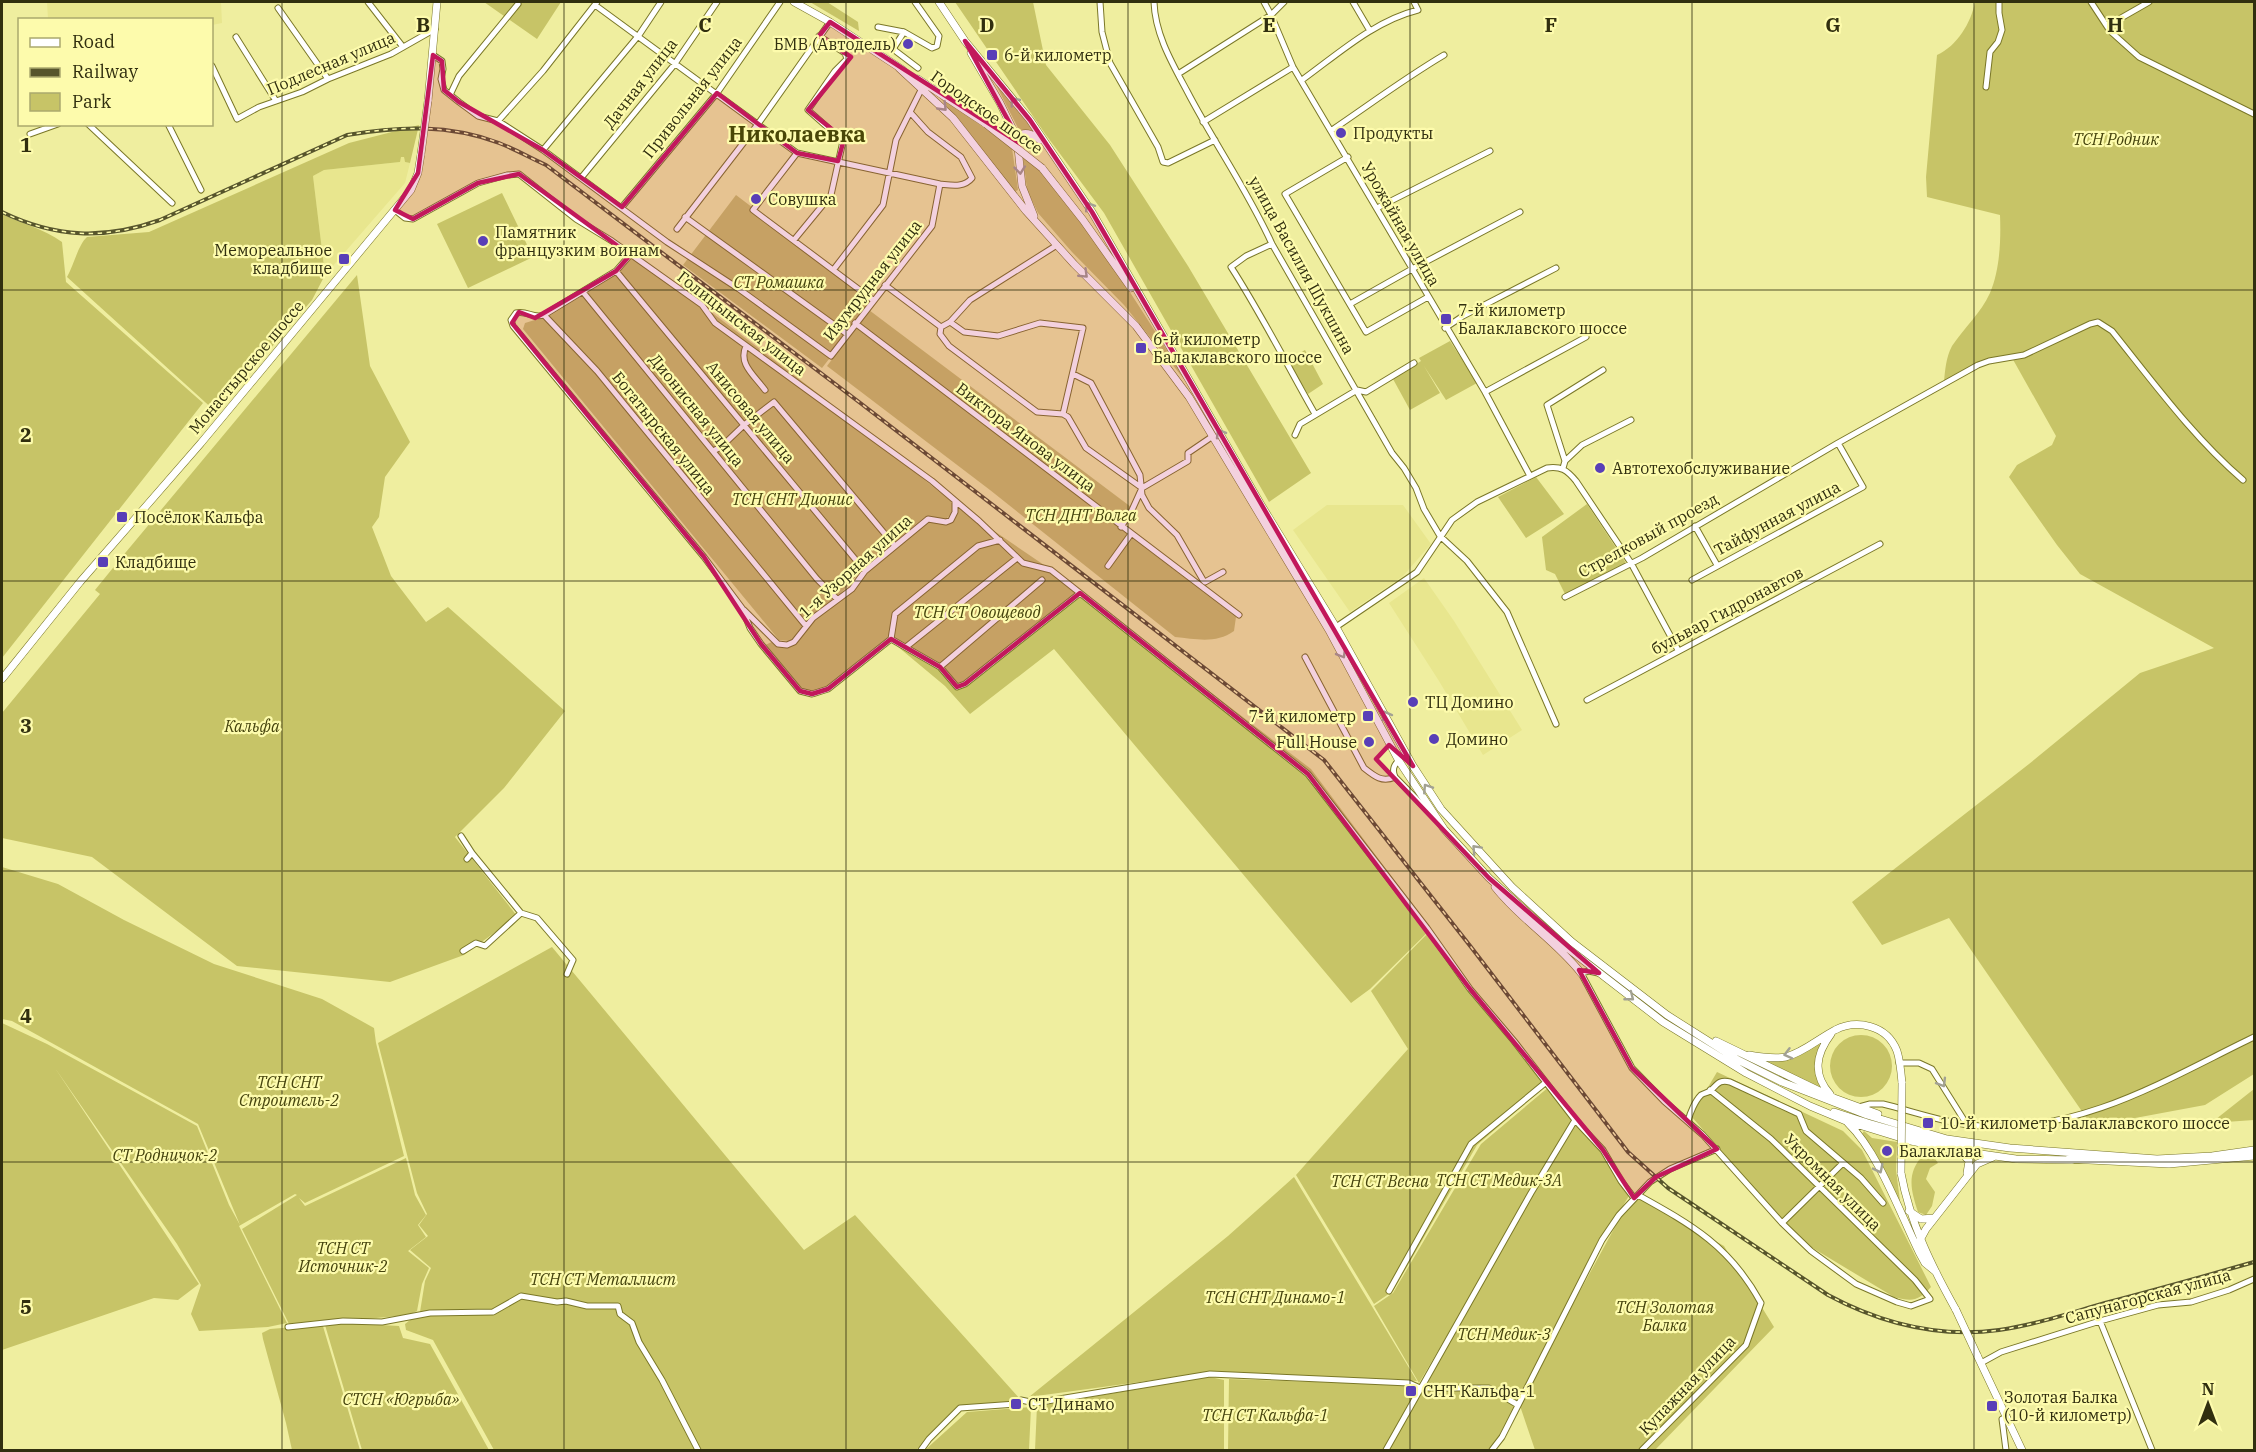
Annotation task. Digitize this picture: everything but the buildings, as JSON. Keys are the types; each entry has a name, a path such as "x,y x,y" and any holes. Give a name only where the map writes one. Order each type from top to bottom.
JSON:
{"main road":[{"name":"Монастырское шоссе","path":"2,679 80,582 207,436 411,190 422,154 437,2"},
{"name":"Городское шоссе","path":"794,2 830,22 986,124 1042,168 1083,220 1149,312"},
{"path":"939,2 965,40 1030,120 1092,212 1333,630 1441,809 1512,887 1572,942 1681,1024 1738,1060 1826,1101 1947,1139 2071,1157 2157,1159 2212,1156 2254,1149"},
{"path":"965,40 1017,138 1022,186 1027,202 1044,231"},
{"path":"899,68 965,132 1044,231 1136,326 1189,397 1333,630 1399,761 1437,819 1489,878 1566,947 1671,1028 1746,1073 1786,1093 1846,1121 1911,1141 1995,1156 2042,1160 2071,1157"},
{"path":"1017,138 1021,134 1034,135 1048,148"},
{"path":"1399,761 1404,760 1413,766"},
{"path":"1489,878 1510,906 1548,939 1581,973"},
{"path":"1681,1024 1834,1098 1892,1121"},
{"path":"1735,1052 1758,1057 1786,1056 1809,1047 1835,1030 1850,1024 1863,1024 1878,1029 1890,1039 1897,1051 1902,1083 1901,1173 1909,1210 1920,1240 2022,1450"},
{"path":"1834,1098 1822,1085 1817,1066 1823,1047 1835,1030"},
{"path":"1786,1093 1866,1123 1932,1141 1996,1152 2169,1164 2254,1156"},
{"path":"1846,1121 1859,1133 1870,1149 1919,1252 1925,1263 1936,1272"},
{"path":"1960,1151 1969,1161 1965,1178"},
{"path":"1920,1240 1926,1229 1977,1164 1995,1156"},
{"path":"1909,1210 1923,1219 1936,1216"}],"street":[{"path":"368,2 403,47"},
{"path":"543,150 639,35 661,2"},
{"name":"Дачная улица","path":"581,178 676,63 717,2"},
{"name":"Привольная улица","path":"622,207 717,93 780,2"},
{"path":"878,27 904,32 932,48 939,41 939,36 915,2"},
{"path":"1100,2 1102,32 1110,63 1158,147 1163,162 1168,163 1215,140"},
{"name":"улица Василия Шукшина","path":"1154,2 1155,17 1165,47 1203,122 1263,223 1272,244 1392,453 1410,478 1440,536 1467,561 1507,612 1556,724"},
{"name":"Урожайная улица","path":"1264,2 1293,67 1485,393 1530,476"},
{"path":"1178,74 1271,15 1284,2"},
{"path":"1353,2 1370,31"},
{"path":"1302,80 1370,31 1399,15 1418,10 1414,2"},
{"path":"1986,87 1989,52 1998,42 2002,30 1999,2"},
{"path":"2091,2 2107,26 2139,57 2254,114"},
{"path":"2107,26 2149,2"},
{"path":"498,121 543,71 596,3 797,153 940,184 963,185 972,178 961,157 928,132 910,112"},
{"path":"450,95 459,76 518,4"},
{"path":"278,8 328,79"},
{"path":"676,229 758,124 830,22"},
{"name":"Подлесная улица","path":"213,68 237,119 403,47 435,29"},
{"path":"904,32 893,49 918,68"},
{"path":"794,240 831,195 843,140 808,110 835,71 847,59 845,53 819,36"},
{"path":"236,37 276,101"},
{"path":"433,55 442,61 441,79 444,90 450,95 478,116 498,121 543,150 622,207"},
{"path":"1332,130 1399,82 1443,55"},
{"path":"1203,122 1293,67"},
{"path":"834,269 883,205 896,140 922,88"},
{"path":"30,134 52,126"},
{"path":"90,126 172,203"},
{"path":"169,126 201,190"},
{"path":"1377,208 1490,151"},
{"path":"797,153 753,210 873,300"},
{"path":"1348,158 1285,194 1366,332 1428,297"},
{"name":"Голицынская улица","path":"395,210 405,218 413,219 478,183 519,174 576,219 612,241 702,305 715,323 932,481 1023,564 1052,570 1080,593"},
{"name":"Изумрудная улица","path":"622,207 667,242 739,289 831,356 932,226 940,184"},
{"path":"1350,304 1520,212"},
{"path":"685,217 847,334"},
{"path":"1272,244 1246,256 1231,267 1265,322 1315,414"},
{"path":"941,327 950,322 970,300 1057,245"},
{"path":"630,255 616,271 544,315 534,317 519,312 512,317 512,323 704,557 742,608 750,628 761,644 800,691 812,694 828,689 891,639 895,614 978,546 999,540"},
{"path":"1445,328 1463,316 1556,268"},
{"name":"Анисовая улица","path":"616,271 865,571"},
{"path":"885,285 941,327"},
{"name":"Дионисная улица","path":"583,292 817,579 837,600"},
{"name":"Богатырская улица","path":"544,315 597,371 806,626"},
{"path":"950,322 964,332 998,336 1040,323 1083,328 1064,414"},
{"name":"Стрелковый проезд","path":"1565,597 1631,563 1838,442 1978,365 2024,355 2098,322 2112,331 2197,434 2243,480"},
{"name":"Виктора Янова улица","path":"855,323 1239,615"},
{"path":"941,327 940,334 949,346 1037,412 1064,414 1090,452 1142,488"},
{"path":"1485,393 1586,337"},
{"path":"746,346 742,354 743,362 765,390"},
{"path":"1295,435 1300,424 1315,414 1357,390 1366,392 1414,363"},
{"path":"1565,461 1546,405 1603,370"},
{"path":"1073,374 1091,383 1140,475 1142,495 1149,508 1177,535 1205,582 1223,572"},
{"path":"713,451 721,447 744,425 774,402 895,546"},
{"path":"1563,468 1565,461 1582,445 1630,420"},
{"path":"1121,527 1142,488 1188,461 1188,453 1213,436"},
{"name":"Тайфунная улица","path":"1692,580 1863,487 1838,442"},
{"path":"1333,630 1417,572 1452,520 1477,502 1547,468 1557,466 1563,468 1576,481 1631,563 1678,650"},
{"name":"1-я Узорная улица","path":"742,608 778,644 787,645 794,642 813,618 852,589 865,571 928,519 945,522 951,520 955,512 955,501"},
{"path":"1695,526 1717,565"},
{"path":"1108,566 1131,534"},
{"name":"бульвар Гидронавтов","path":"1587,700 1880,544"},
{"path":"906,647 1017,558"},
{"path":"940,667 1042,580"},
{"path":"891,639 940,667 957,687 965,684 1080,593 1308,774 1427,928 1468,987 1514,1041 1575,1120 1604,1150 1621,1181 1636,1196"},
{"path":"1305,657 1364,768 1376,778 1388,780 1395,777"},
{"path":"1399,761 1393,770 1395,777 1437,819"},
{"path":"461,836 521,913 537,918 573,960 567,974"},
{"path":"467,859 472,853"},
{"path":"463,951 476,943 485,946 521,913"},
{"path":"1599,973 1589,971 1581,973 1632,1068 1717,1149 1782,1223 1843,1163"},
{"path":"1859,1107 1883,1104 1972,1125 2009,1127 2042,1124 2078,1117 2122,1101 2254,1037"},
{"path":"1899,1063 1919,1063 1932,1069 1964,1120 1972,1125"},
{"path":"1688,1121 1701,1096 1716,1083 1724,1080 1799,1114 1806,1131 1861,1178 1883,1203"},
{"path":"1389,1291 1471,1144 1545,1083"},
{"name":"Укромная улица","path":"1710,1090 1771,1139 1915,1280 1930,1299 1911,1306 1856,1284 1811,1251 1782,1223"},
{"path":"1386,1450 1531,1193 1575,1120"},
{"path":"1492,1450 1502,1437 1602,1239 1636,1196 1656,1177 1717,1149"},
{"name":"Купажная улица","path":"1636,1196 1686,1222 1728,1256 1748,1279 1761,1303 1746,1345 1642,1450"},
{"name":"Сапунагорская улица","path":"1981,1364 2001,1352 2100,1320 2158,1305 2191,1302 2254,1279"},
{"path":"288,1327 343,1321 382,1322 430,1313 493,1312 521,1296 587,1306 618,1306 620,1314 632,1323 639,1342 662,1380 698,1450"},
{"path":"2100,1320 2152,1450"},
{"path":"921,1450 960,1408 1016,1404 1021,1400 1035,1403 1210,1374 1409,1383 1420,1388 1490,1388 1518,1405"},
{"path":"2006,1450 2002,1419 2007,1417"}],"highlighted area":[{"path":"830,22 1021,144 965,41 1030,120 1092,212 1413,766 1389,745 1376,759 1489,878 1599,973 1579,970 1632,1068 1717,1149 1656,1177 1634,1198 1603,1150 1470,989 1308,774 1080,593 965,684 957,687 940,667 891,639 828,689 812,694 800,691 761,644 704,557 512,323 519,312 535,318 616,271 630,255 519,174 478,183 413,219 395,210 418,173 433,55 442,61 444,90 459,102 543,150 622,207 717,93 797,153 838,161 844,139 808,110 851,57 819,36"}],"shaded area":[{"path":"47,2 221,2 222,23 213,25 213,18 48,18"},
{"path":"400,157 404,157 405,162 410,163 405,183 325,275 313,176 324,170 400,162"},
{"path":"1327,505 1403,505 1431,544 1403,576 1350,612 1293,530"},
{"path":"1424,578 1454,621 1522,730 1483,755 1389,603"}],"green space":[{"path":"484,2 561,2 537,39"},
{"path":"810,2 827,2 858,22 859,31"},
{"path":"955,2 1033,2 1046,65 1110,145 1188,266 1311,473 1269,502 1104,213 1046,135"},
{"name":"ТСН Родник","path":"1975,2 2254,2 2254,1074 2205,1105 2092,1126 1949,918 1882,945 1852,902 2029,764 2140,673 2214,648 2080,574 2009,477 2017,465 2052,445 2056,436 2011,356 1980,362 1944,382 1946,364 1952,346 1990,293 1999,254 2000,215 1927,197 1926,177 1937,55 1957,40 1970,18"},
{"path":"995,83 1034,130 1034,131 1019,130"},
{"path":"937,94 1012,148 1018,190 1014,192"},
{"path":"419,125 410,163 405,162 404,157 401,157 400,162 324,170 313,176 325,275 312,300 216,412 67,277 87,237 149,232 349,143"},
{"path":"1023,157 1054,185 1071,207 1131,294 1188,384 1124,305 1038,213 1027,190"},
{"path":"502,193 533,257 468,288 437,224"},
{"name":"СТ Ромашка","path":"736,195 875,300 822,368 683,265"},
{"path":"2,214 62,242 66,282 203,403 2,658"},
{"path":"635,254 820,395 958,507 946,519 925,517 867,564 822,615 926,519 954,520 959,507 1044,565 1311,769 1431,929 1370,989 1351,1003 1054,649 970,714 945,686 891,641 822,694 815,697 798,692 761,647 776,640 784,643 789,641 779,640 523,329 525,323 551,315 606,281"},
{"name":"Кальфа","path":"357,275 370,366 410,442 385,477 379,517 372,527 391,576 426,622 448,607 565,711 504,788 455,837 517,916 464,955 390,982 237,966 92,857 2,838 2,713 100,594 95,590"},
{"name":"ТСН ДНТ Волга","path":"869,310 1131,507 1118,527 1236,617 1234,631 1213,639 1175,637 990,490 827,366"},
{"path":"1450,341 1477,383 1446,400 1424,366 1440,393 1410,410 1393,379 1421,361 1419,358"},
{"path":"1305,350 1323,384 1308,394 1287,360"},
{"path":"1536,477 1564,514 1526,538 1498,497"},
{"path":"1587,504 1626,563 1565,594 1555,574 1546,570 1542,537"},
{"path":"2,867 58,884 124,920 214,964 322,999 374,1028 404,1156 305,1203 299,1198 305,1206 406,1158 415,1195 426,1215 418,1225 426,1237 408,1251 429,1268 422,1284 417,1311 409,1315 322,1323 360,1450 292,1450 263,1339 262,1333 270,1329 306,1326 290,1326 242,1229 297,1195 295,1194 239,1226 287,1323 268,1327 199,1331 191,1314 201,1285 177,1244 55,1068 199,1284 178,1300 154,1298 2,1350 2,1023 47,1044 197,1126 229,1205 240,1225 198,1124 12,1021 2,1019"},
{"name":"ТСН СТ Весна","path":"1427,934 1471,993 1517,1046 1546,1086 1477,1145 1393,1291 1374,1304 1296,1175 1408,1049 1371,991"},
{"name":"ТСН СТ Металлист","path":"552,947 804,1250 855,1215 1021,1400 963,1409 916,1450 494,1450 433,1340 406,1330 405,1324 420,1312 425,1281 431,1268 410,1250 428,1236 419,1225 427,1214 417,1193 378,1043"},
{"path":"1855,1035 1867,1035 1883,1044 1890,1054 1892,1066 1890,1078 1883,1088 1867,1097 1855,1097 1844,1092 1835,1083 1830,1072 1830,1060 1835,1049 1844,1040"},
{"path":"1820,1043 1815,1066 1822,1089 1762,1063 1794,1057"},
{"path":"1717,1072 1843,1131 1862,1150 1931,1287 1926,1292 1915,1299 1906,1300 1894,1297 1801,1241 1691,1116"},
{"name":"ТСН СТ Медик-3А","path":"1550,1086 1576,1118 1419,1383 1374,1306 1393,1293 1481,1144"},
{"path":"2254,1089 2254,1120 2211,1123"},
{"name":"ТСН Золотая Балка","path":"1579,1120 1605,1147 1632,1191 1602,1240 1533,1377 1633,1194 1724,1246 1774,1327 1655,1450 1535,1450 1519,1403 1490,1385 1424,1385 1533,1193"},
{"path":"1864,1131 1872,1138 1897,1142 1896,1170 1899,1202 1873,1149 1862,1134"},
{"path":"1923,1155 1933,1156 1938,1163 1930,1168 1926,1179 1935,1192 1932,1206 1926,1215 1918,1212 1912,1182 1914,1169"},
{"name":"ТСН СНТ Динамо-1","path":"1294,1177 1417,1381 1213,1372 1029,1397 1228,1236"},
{"name":"СТСН «Югрыба»","path":"346,1323 399,1326 403,1338 430,1344 489,1450 362,1450 325,1325"},
{"path":"1210,1377 1224,1380 1224,1450 1035,1450 1037,1406"},
{"name":"ТСН СТ Кальфа-1","path":"1229,1379 1406,1385 1416,1390 1472,1390 1500,1397 1510,1403 1518,1413 1495,1450 1228,1450"},
{"path":"1031,1407 1029,1450 925,1450 967,1412"}],"railway":[{"path":"2,212 22,221 61,231 80,233 119,231 160,220 347,135 366,132 424,128 443,130 480,137 511,148 546,165 859,402 1324,760 1628,1152 1668,1188 1828,1295 1868,1313 1910,1326 1954,1332 1977,1332 2039,1322 2254,1262"}],"place":[{"name":"БМВ (Автодель)","path":"908,44"},
{"name":"6-й километр","path":"992,55"},
{"name":"Продукты","path":"1341,133"},
{"name":"Совушка","path":"756,199"},
{"name":"Памятник французким воинам","path":"483,241"},
{"name":"Мемореальное кладбище","path":"344,259"},
{"name":"7-й километр Балаклавского шоссе","path":"1446,319"},
{"name":"6-й километр Балаклавского шоccе","path":"1141,348"},
{"name":"Автотехобслуживание","path":"1600,468"},
{"name":"Посёлок Кальфа","path":"122,517"},
{"name":"Кладбище","path":"103,562"},
{"name":"ТЦ Домино","path":"1413,702"},
{"name":"7-й километр","path":"1368,716"},
{"name":"Домино","path":"1434,739"},
{"name":"Full House","path":"1369,742"},
{"name":"10-й километр Балаклавского шоссе","path":"1928,1123"},
{"name":"Балаклава","path":"1887,1151"},
{"name":"СНТ Кальфа-1","path":"1411,1391"},
{"name":"СТ Динамо","path":"1016,1404"},
{"name":"Золотая Балка (10-й километр)","path":"1992,1406"}],"district":[{"name":"Николаевка","path":"797,134"}],"park label":[{"name":"ТСН СНТ Дионис","path":"792,499"},
{"name":"ТСН СТ Овощевод","path":"977,612"},
{"name":"ТСН СНТ Строитель-2","path":"289,1091"},
{"name":"СТ Родничок-2","path":"165,1155"},
{"name":"ТСН СТ Источник-2","path":"343,1257"},
{"name":"ТСН Медик-3","path":"1504,1334"}]}
